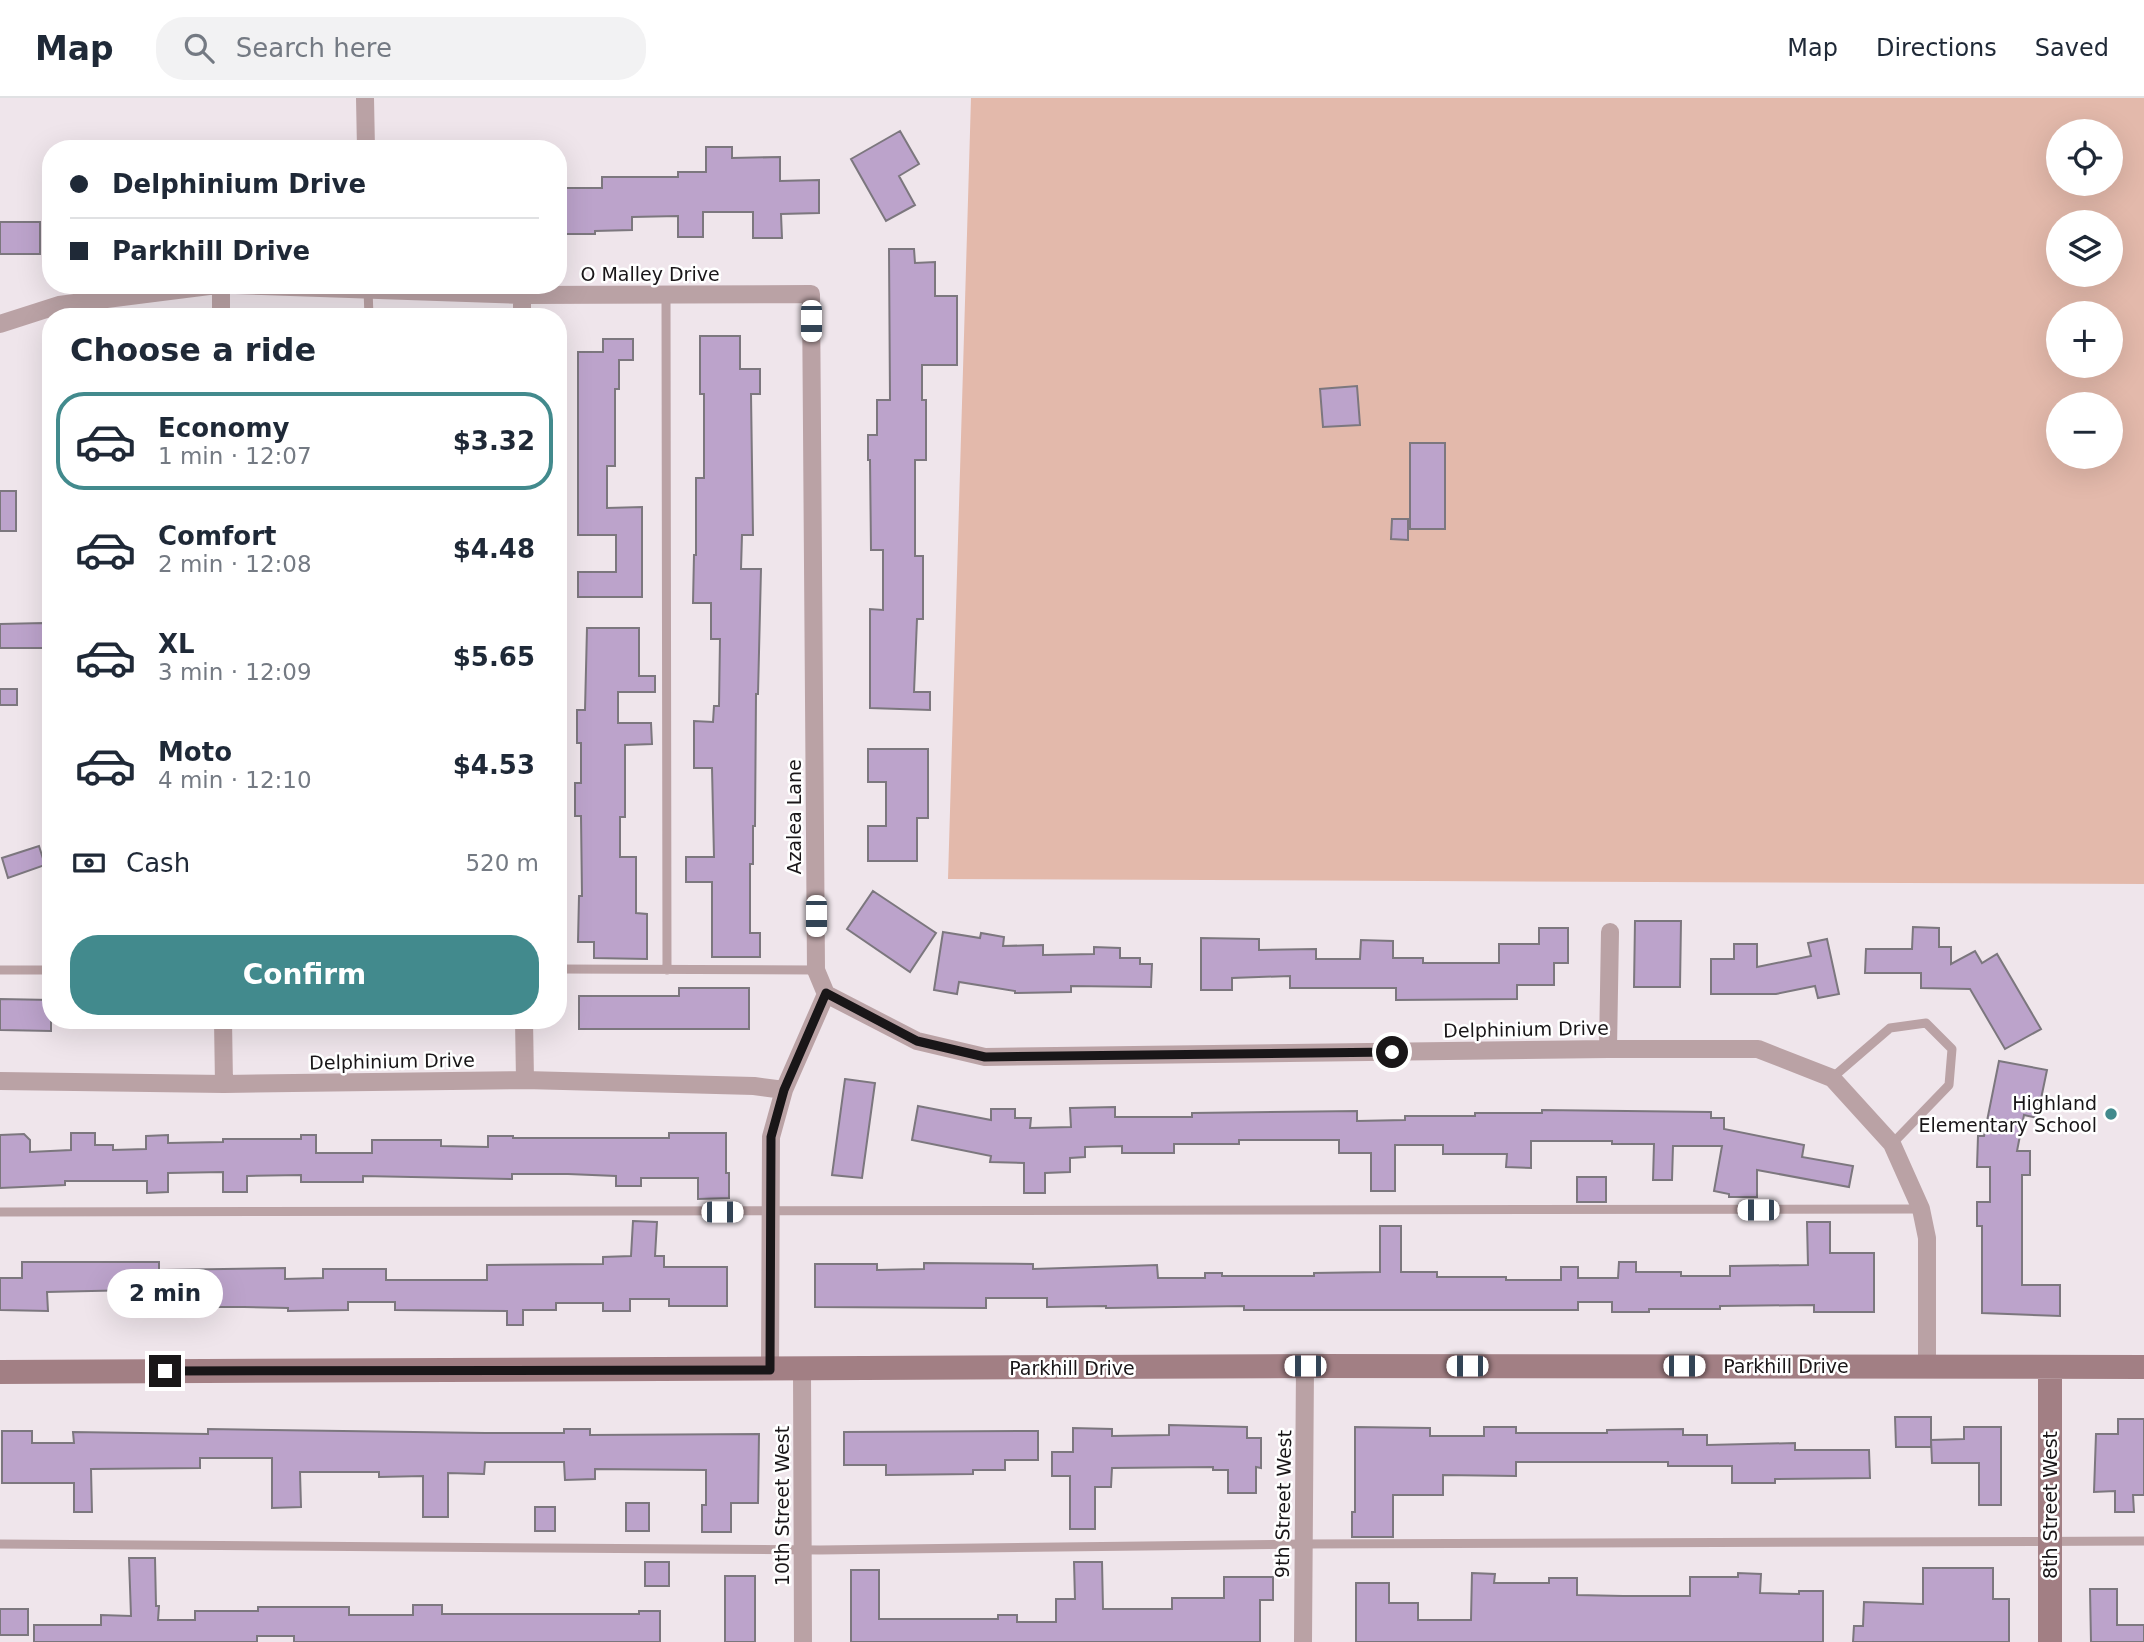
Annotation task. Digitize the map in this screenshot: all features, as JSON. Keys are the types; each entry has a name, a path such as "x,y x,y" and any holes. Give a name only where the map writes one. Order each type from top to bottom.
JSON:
{"street":[{"path":"365,100 366,140"},
{"path":"77,308 164,294"},
{"name":"O Malley Drive","path":"503,294 811,294"},
{"name":"Azalea Lane","path":"811,294 816,970 826,993"},
{"path":"522,295 522,308"},
{"path":"0,324 42,315"},
{"path":"1608,1049 1610,932"},
{"path":"770,1370 771,1137 784,1090 826,993"},
{"name":"Delphinium Drive","path":"826,993 917,1041 985,1057 1758,1049 1832,1078 1892,1144 1921,1209 1927,1238 1927,1366"},
{"path":"223,1029 224,1084"},
{"path":"524,1029 525,1080"},
{"name":"Delphinium Drive","path":"0,1081 224,1084 525,1080 754,1086 784,1090"},
{"name":"Parkhill Drive","path":"0,1372 1305,1366 2144,1367"},
{"name":"9th Street West","path":"1303,1642 1305,1366"},
{"name":"8th Street West","path":"2050,1367 2050,1642"},
{"name":"10th Street West","path":"802,1370 803,1642"}],"lane":[{"path":"666,295 667,970"},
{"path":"567,969 816,970"},
{"path":"0,970 42,970"},
{"path":"1832,1078 1890,1028 1926,1023 1952,1049 1950,1085 1892,1144"},
{"path":"0,1212 1921,1209"},
{"path":"0,1544 802,1550 2144,1541"}],"shaded area":[{"path":"971,98 2144,98 2144,884 948,879"}],"building":[{"path":"900,131 919,164 899,176 915,205 886,221 851,159"},
{"path":"706,147 732,147 732,158 780,157 780,181 819,180 819,213 781,214 782,238 753,238 753,212 703,212 703,237 678,237 678,216 632,217 632,230 567,234 567,188 602,188 602,177 678,177 678,172 706,172"},
{"path":"0,222 40,222 40,254 0,254"},
{"path":"889,249 914,249 915,263 935,262 935,296 957,296 957,365 922,365 922,400 926,400 926,460 915,460 915,556 923,556 923,619 917,619 914,692 930,692 930,710 870,708 870,609 883,610 883,550 871,550 868,435 877,435 877,400 890,400"},
{"path":"700,336 740,336 740,369 760,369 760,394 751,394 753,535 742,535 741,569 761,569 755,826 753,864 750,864 750,933 760,933 760,957 712,957 712,882 686,882 686,857 714,857 712,768 694,768 694,721 713,722 714,706 719,706 720,639 711,639 711,603 693,603 696,478 704,478 704,394 700,394"},
{"path":"603,339 633,339 633,360 619,360 619,389 615,389 615,466 607,466 607,508 642,507 642,597 578,597 578,572 616,572 616,535 578,535 578,352 603,352"},
{"path":"1357,386 1360,425 1323,427 1320,389"},
{"path":"1410,443 1445,443 1445,529 1410,529"},
{"path":"0,491 16,491 16,531 0,531"},
{"path":"1392,519 1408,519 1408,540 1391,539"},
{"path":"42,623 42,648 0,648 0,624"},
{"path":"587,628 639,628 639,676 655,676 655,692 618,692 618,723 651,723 652,744 625,745 625,817 620,817 620,857 636,857 636,913 647,914 647,959 594,958 594,942 578,942 579,896 582,896 581,816 575,816 575,783 581,783 581,743 577,743 577,710 585,710"},
{"path":"0,689 17,689 17,705 0,705"},
{"path":"868,749 928,749 928,818 917,818 917,861 868,861 868,826 886,826 886,782 868,782"},
{"path":"39,846 42,866 8,878 2,858"},
{"path":"873,891 936,933 910,972 847,929"},
{"path":"1635,921 1681,921 1680,987 1634,987"},
{"path":"1913,927 1939,928 1939,947 1951,947 1951,964 1975,951 1982,963 1997,954 2041,1029 2005,1049 1970,989 1921,988 1921,973 1865,973 1866,949 1912,949"},
{"path":"1539,928 1568,928 1568,963 1554,963 1554,985 1517,985 1517,999 1396,1000 1396,988 1290,988 1290,976 1232,978 1232,990 1201,990 1201,938 1259,939 1259,950 1316,949 1316,959 1360,959 1361,940 1393,941 1393,958 1423,958 1423,963 1499,963 1499,944 1539,944"},
{"path":"943,932 980,938 981,933 1004,937 1003,946 1043,945 1043,955 1094,954 1094,947 1120,948 1120,958 1140,958 1140,964 1152,964 1151,987 1071,986 1071,992 1015,993 959,982 957,994 934,990"},
{"path":"1827,939 1839,994 1818,998 1815,986 1776,994 1711,994 1711,959 1734,959 1734,944 1757,944 1757,967 1811,956 1808,943"},
{"path":"679,988 749,988 749,1029 579,1029 579,996 679,996"},
{"path":"0,999 42,1000 42,1029 51,1031 0,1030"},
{"path":"1999,1061 2047,1070 2037,1118 2024,1115 2017,1151 2030,1151 2030,1175 2022,1175 2022,1285 2060,1285 2060,1316 1982,1313 1982,1226 1977,1226 1977,1202 1990,1202 1990,1167 1977,1167 1978,1136 1984,1136"},
{"path":"845,1079 875,1083 862,1178 832,1175"},
{"path":"918,1106 991,1120 991,1109 1015,1109 1015,1118 1031,1118 1030,1128 1071,1127 1070,1108 1115,1107 1115,1117 1357,1111 1357,1121 1405,1120 1405,1116 1542,1113 1542,1110 1711,1112 1711,1118 1724,1118 1724,1129 1804,1145 1802,1157 1853,1166 1849,1187 1757,1170 1757,1197 1729,1197 1729,1194 1714,1191 1722,1146 1673,1146 1672,1180 1653,1180 1654,1144 1531,1141 1531,1168 1506,1167 1507,1154 1443,1154 1443,1145 1395,1145 1395,1191 1371,1191 1371,1153 1339,1153 1339,1140 1239,1140 1239,1144 1174,1144 1174,1153 1122,1153 1122,1146 1085,1147 1085,1157 1070,1158 1070,1172 1045,1173 1045,1193 1024,1193 1024,1163 990,1162 991,1156 912,1140"},
{"path":"71,1133 95,1133 95,1145 113,1145 113,1150 146,1149 146,1136 168,1135 168,1143 223,1142 223,1139 301,1139 301,1135 316,1135 316,1153 372,1153 372,1140 441,1140 441,1146 488,1147 488,1136 669,1138 669,1133 726,1133 729,1198 698,1199 698,1178 641,1178 641,1186 616,1186 616,1176 568,1174 512,1174 512,1179 363,1176 363,1182 301,1182 301,1175 247,1176 247,1192 223,1192 223,1172 168,1173 168,1192 147,1193 147,1181 65,1181 65,1185 0,1188 0,1135 24,1134 30,1140 30,1152 71,1150"},
{"path":"1577,1177 1606,1177 1606,1202 1577,1202"},
{"path":"633,1221 657,1222 655,1256 664,1256 664,1267 727,1267 727,1306 669,1306 669,1299 630,1299 630,1311 603,1311 603,1303 556,1303 556,1310 523,1310 523,1325 507,1325 507,1311 395,1310 395,1302 348,1302 348,1310 159,1307 159,1310 137,1310 136,1290 47,1292 48,1311 0,1310 0,1278 22,1278 22,1262 159,1262 159,1270 285,1268 285,1279 323,1278 323,1269 386,1269 386,1280 487,1280 487,1265 603,1264 603,1257 631,1256"},
{"path":"1807,1222 1830,1222 1830,1253 1874,1253 1874,1312 1814,1312 1814,1305 1720,1306 1720,1309 1612,1312 1612,1302 1578,1302 1578,1310 1244,1310 1244,1306 1106,1308 1047,1307 1047,1298 986,1298 986,1308 815,1307 815,1264 877,1264 877,1270 924,1269 924,1263 1033,1264 1033,1269 1157,1265 1158,1278 1205,1278 1205,1273 1222,1273 1222,1276 1314,1276 1314,1273 1380,1272 1380,1226 1401,1226 1401,1272 1437,1272 1437,1277 1561,1280 1561,1267 1578,1267 1578,1278 1618,1278 1619,1262 1636,1262 1636,1272 1730,1276 1730,1266 1808,1265"},
{"path":"1895,1417 1931,1417 1931,1447 1896,1447"},
{"path":"2118,1419 2144,1419 2144,1495 2133,1495 2134,1512 2115,1512 2115,1491 2094,1492 2096,1434 2118,1434"},
{"path":"1169,1425 1247,1427 1247,1438 1261,1438 1261,1468 1256,1467 1256,1493 1228,1493 1228,1470 1213,1470 1213,1467 1112,1468 1111,1487 1095,1487 1095,1529 1070,1529 1070,1476 1052,1476 1052,1452 1073,1452 1073,1428 1112,1429 1112,1436 1169,1435"},
{"path":"1355,1427 1430,1428 1430,1436 1484,1436 1484,1427 1516,1427 1516,1433 1607,1433 1607,1430 1683,1429 1683,1435 1707,1435 1707,1445 1795,1443 1795,1450 1869,1450 1870,1478 1775,1479 1775,1483 1732,1483 1732,1466 1668,1466 1668,1462 1516,1462 1516,1476 1443,1475 1443,1495 1393,1495 1393,1537 1352,1537 1352,1512 1355,1512"},
{"path":"1964,1427 2001,1427 2001,1505 1979,1505 1979,1463 1932,1463 1931,1440 1964,1439"},
{"path":"208,1429 564,1433 564,1429 590,1429 590,1435 759,1434 758,1503 731,1503 731,1532 702,1532 702,1505 706,1505 706,1470 595,1469 595,1479 565,1480 564,1462 485,1462 484,1474 448,1473 448,1517 423,1517 423,1476 379,1477 379,1472 300,1472 301,1507 272,1508 272,1458 200,1458 200,1468 91,1469 92,1512 74,1512 74,1483 2,1483 2,1431 32,1431 32,1443 74,1443 73,1432 208,1434"},
{"path":"1038,1431 1038,1460 1005,1460 1005,1470 973,1470 973,1474 886,1475 886,1465 844,1465 844,1432"},
{"path":"626,1503 649,1503 649,1531 626,1531"},
{"path":"535,1507 555,1507 555,1531 535,1531"},
{"path":"129,1558 155,1558 158,1620 195,1620 195,1611 258,1611 258,1607 349,1607 349,1615 413,1615 413,1605 442,1605 442,1614 639,1614 639,1611 660,1611 660,1642 294,1642 294,1636 257,1636 257,1642 34,1642 34,1625 101,1625 101,1615 131,1616"},
{"path":"645,1562 669,1562 669,1586 645,1586"},
{"path":"1074,1562 1102,1562 1103,1609 1172,1609 1172,1598 1224,1598 1224,1577 1273,1577 1273,1600 1260,1600 1260,1642 851,1642 851,1570 879,1570 879,1619 998,1619 998,1615 1017,1615 1017,1622 1056,1622 1056,1599 1075,1599"},
{"path":"1923,1568 1993,1568 1993,1599 2009,1599 2009,1642 1853,1642 1854,1626 1863,1626 1864,1602 1923,1604"},
{"path":"1472,1573 1495,1574 1494,1583 1549,1583 1549,1578 1577,1578 1577,1595 1623,1596 1690,1596 1690,1577 1761,1574 1760,1593 1799,1594 1799,1591 1823,1591 1823,1642 1356,1642 1356,1583 1389,1583 1389,1603 1418,1603 1418,1620 1471,1620"},
{"path":"725,1576 755,1576 755,1642 725,1642"},
{"path":"2090,1589 2117,1589 2117,1625 2144,1625 2144,1642 2091,1642"},
{"path":"0,1609 28,1609 28,1635 0,1635"}],"place":[{"name":"Highland Elementary School","path":"2111,1114"}],"route":[{"path":"165,1371 770,1370 771,1137 784,1090 826,993 917,1041 985,1057 1392,1052"}]}
